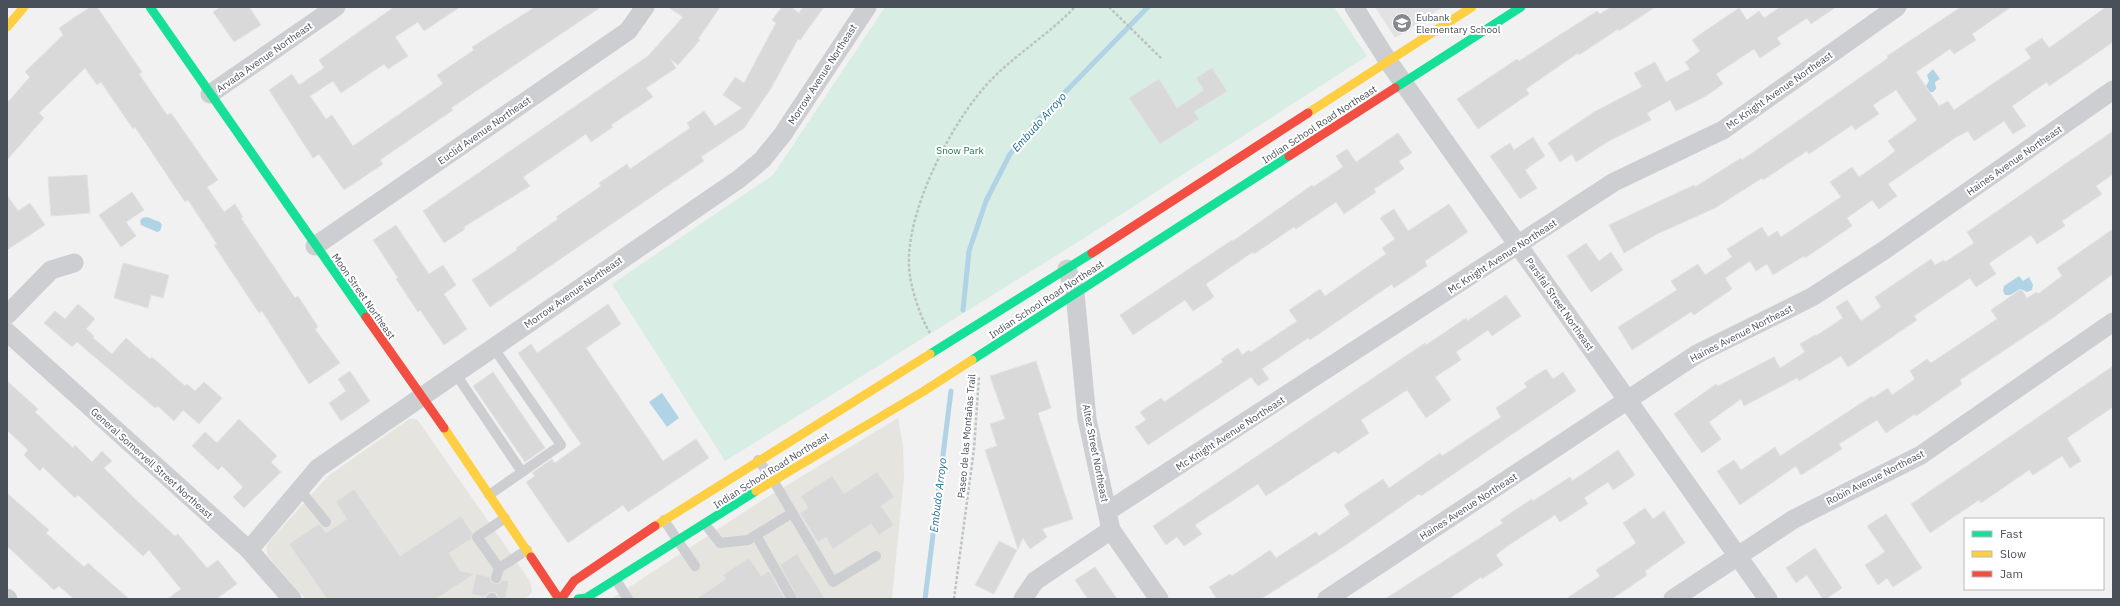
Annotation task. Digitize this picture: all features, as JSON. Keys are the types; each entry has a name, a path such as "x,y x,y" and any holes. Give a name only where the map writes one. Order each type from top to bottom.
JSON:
{"street":[{"path":"7,27 24,7"},
{"name":"Moon Street Northeast","path":"150,7 315,246 422,396 560,599"},
{"name":"Arvada Avenue Northeast","path":"210,94 336,7"},
{"name":"Euclid Avenue Northeast","path":"315,246 628,30 645,7"},
{"name":"Morrow Avenue Northeast","path":"249,550 318,468 739,179 762,160 783,134 866,7"},
{"name":"Parsifal Street Northeast","path":"1354,7 1388,61 1768,599"},
{"name":"Indian School Road Northeast","path":"560,599 574,581 664,520 1066,269 1472,7"},
{"name":"Indian School Road Northeast","path":"578,599 586,598 616,580 773,480 924,391 1521,7"},
{"name":"Mc Knight Avenue Northeast","path":"1108,511 1518,246 1614,182 1722,130 1897,7"},
{"name":"Haines Avenue Northeast","path":"1327,599 1697,354 1812,297 1883,251 2113,90"},
{"path":"7,315 51,270 74,263"},
{"name":"Altez Street Northeast","path":"1066,269 1075,293 1088,419 1111,530 1159,599"},
{"name":"Robin Avenue Northeast","path":"1673,599 1794,519 1921,455 2113,322"},
{"name":"General Somervell Street Northeast","path":"7,332 249,550 292,599"},
{"path":"1023,599 1036,581 1111,530"}],"lane":[{"path":"489,495 561,445 493,347"},
{"path":"455,374 522,472"},
{"path":"758,460 773,480 833,582 876,556"},
{"path":"300,490 326,522"},
{"path":"705,524 720,543 748,540 792,514"},
{"path":"499,568 477,536 505,518"},
{"path":"664,520 695,566"},
{"path":"756,535 792,599"},
{"path":"496,578 499,568 527,550"},
{"path":"616,580 628,599"}],"path":[{"path":"935,350 931,336 925,325 909,268 910,248 914,226 928,183 943,149 958,124 990,80 1050,30 1074,7"},
{"path":"1109,7 1162,59"},
{"name":"Paseo de las Montañas Trail","path":"954,599 974,449 980,370 980,368 964,365"}],"shaded area":[{"name":"Eubank Elementary School","path":"1375,7 1443,7 1395,38"},
{"path":"898,418 903,445 904,477 892,599 611,599 761,501"},
{"path":"409,419 416,419 419,422 530,581 532,591 529,596 524,599 305,599 268,556 266,548 269,542 328,476"}],"green space":[{"name":"Snow Park","path":"885,7 1334,7 1367,56 1078,242 725,461 612,284 773,175"}],"water":[{"path":"1933,69 1940,79 1935,82 1936,89 1933,92 1930,92 1926,86 1929,81 1927,75"},
{"path":"147,217 160,222 162,225 160,231 157,232 141,225 140,221 142,218"},
{"path":"2019,276 2023,281 2029,277 2033,285 2032,290 2027,292 2020,289 2010,295 2005,295 2003,291 2004,286"},
{"path":"662,393 679,418 667,427 649,402"}],"building":[{"path":"90,7 97,7 142,72 139,74 167,115 171,113 218,180 207,187 224,212 235,204 243,217 241,218 295,298 298,296 318,327 315,329 340,363 309,384 262,311 259,313 214,245 217,244 188,200 185,202 135,127 133,129 101,82 97,85 85,68 39,113 44,118 7,160 7,103 30,77 25,72 63,35 59,28"},
{"path":"220,7 249,7 261,25 234,42 213,12"},
{"path":"394,7 460,7 424,31 418,22 395,37 408,56 388,69 384,64 341,93 333,81 310,96 326,119 332,115 353,146 443,84 437,75 474,50 472,47 535,7 601,7 451,108 453,110 380,160 383,164 344,190 319,154 313,158 269,90 292,74 299,85 324,68 319,60"},
{"path":"668,7 720,7 698,39 700,40 678,65 670,59 676,68 646,88 653,97 611,125 613,127 591,142 586,134 523,177 530,186 464,227 465,229 444,243 423,211 648,56 683,17"},
{"path":"782,7 791,7 799,13 803,7 824,7 800,40 798,39 770,90 744,128 701,157 704,161 490,307 472,280 517,250 516,248 558,219 556,217 601,186 599,183 627,164 630,169 690,128 687,123 704,111 715,126 742,108 723,95 735,77 744,83 776,23 772,20"},
{"path":"1611,7 1655,7 1579,55 1578,53 1526,89 1529,94 1478,129 1457,99 1517,59 1519,61 1597,11 1600,14"},
{"path":"1780,7 1836,7 1811,24 1807,18 1777,38 1781,44 1760,58 1754,49 1716,74 1723,84 1706,96 1676,111 1670,100 1647,113 1651,120 1609,141 1576,162 1572,154 1560,162 1548,143 1594,112 1642,87 1634,73 1655,62 1666,82 1690,69 1685,62 1700,51 1692,40 1739,8 1747,20 1759,11 1764,18"},
{"path":"1961,7 2011,7 1972,34 1976,40 1954,54 1950,49 1916,72 1939,106 1948,101 1954,110 2031,58 2025,49 2042,38 2049,48 2106,7 2113,7 2113,42 2049,86 2047,82 2012,106 2026,126 2013,134 2004,121 1974,141 1968,131 1955,138 1888,184 1897,196 1879,209 1872,200 1847,218 1852,226 1805,258 1804,256 1773,275 1767,264 1756,271 1750,261 1725,278 1732,289 1694,315 1691,312 1632,350 1618,327 1677,290 1671,281 1698,264 1705,275 1732,257 1727,249 1762,227 1768,237 1777,231 1781,237 1841,197 1830,182 1852,167 1859,177 1885,159 1895,151 1888,141 1917,120 1896,90 1873,105 1879,114 1855,130 1852,125 1809,154 1807,151 1763,180 1762,178 1715,208 1657,234 1624,253 1609,225 1694,185 1695,187 1741,158 1742,160 1888,58 1887,56"},
{"path":"1212,68 1227,91 1194,112 1199,119 1160,144 1129,98 1159,79 1177,108 1204,90 1196,78"},
{"path":"2113,131 2113,174 2096,186 2102,194 2062,221 2065,226 2037,244 2031,235 1989,263 1996,274 1976,287 1970,278 1914,316 1917,320 1848,367 1841,356 1799,381 1797,378 1744,406 1741,399 1709,422 1721,439 1702,453 1674,414 1716,384 1718,386 1774,357 1780,368 1805,352 1800,344 1815,335 1816,336 1843,318 1836,307 1847,300 1861,321 1881,307 1875,297 1931,259 1935,265 1944,260 1945,262 1974,243 1967,232"},
{"path":"1398,133 1412,153 1399,161 1404,169 1374,189 1376,192 1344,214 1336,202 1296,229 1294,227 1254,254 1253,252 1206,284 1214,297 1193,311 1185,300 1133,335 1120,315 1232,240 1233,241 1312,185 1313,187 1343,167 1336,156 1347,149 1356,162"},
{"path":"1533,137 1545,156 1525,170 1537,188 1520,199 1490,156 1510,143 1514,150"},
{"path":"87,175 90,213 51,216 48,177"},
{"path":"132,192 144,210 126,222 136,236 121,247 99,215"},
{"path":"7,195 18,211 30,203 45,225 7,250"},
{"path":"1449,204 1468,232 1425,261 1427,266 1394,288 1392,284 1310,340 1308,338 1262,369 1269,379 1258,386 1251,377 1148,445 1135,427 1146,420 1140,412 1161,398 1164,402 1223,362 1221,359 1238,348 1242,355 1249,350 1251,352 1297,321 1289,310 1320,289 1325,296 1386,254 1382,248 1395,239 1380,218 1394,209 1408,231"},
{"path":"396,225 429,274 443,265 456,285 444,294 467,329 444,345 420,310 418,312 373,240"},
{"path":"2113,229 2113,274 2054,317 1960,380 1962,384 1916,416 1915,414 1886,433 1877,420 1839,444 1842,449 1801,475 1796,466 1740,505 1717,471 1734,460 1741,470 1775,447 1780,456 1872,396 1873,398 1888,388 1892,395 1915,379 1910,371 1927,359 1931,363 1997,319 1991,310 2021,289 2027,298 2037,292 2038,294 2062,276 2057,268"},
{"path":"1586,243 1599,261 1611,252 1623,270 1591,292 1567,256"},
{"path":"123,263 169,275 163,298 151,295 148,308 114,298"},
{"path":"1506,295 1521,316 1492,336 1488,330 1456,352 1461,360 1435,377 1451,400 1426,418 1407,390 1361,420 1369,433 1338,454 1335,451 1266,496 1258,484 1195,525 1202,534 1184,546 1177,537 1166,545 1153,526 1425,343 1426,345 1466,318 1467,321"},
{"path":"78,304 95,319 86,329 94,336 93,338 112,354 126,338 150,359 152,357 185,386 187,384 195,391 204,382 222,398 199,424 183,410 174,421 158,406 155,408 77,342 72,347 44,323 55,311 65,319"},
{"path":"608,304 621,324 586,348 663,461 696,439 709,458 628,512 623,505 568,543 526,482 535,476 532,473 552,459 555,463 581,444 518,353 531,344 537,353"},
{"path":"1036,361 1051,408 1038,413 1073,519 1042,529 1047,537 1030,549 1023,538 1018,549 985,450 997,446 990,424 1005,419 990,376"},
{"path":"2113,366 2113,407 2067,438 2081,461 2070,468 2062,456 2033,475 2029,470 1981,503 1979,500 1930,533 1911,504"},
{"path":"1546,369 1553,379 1563,372 1576,391 1421,496 1419,494 1340,549 1261,599 1217,599 1209,587 1230,574 1232,576 1270,550 1276,558 1316,532 1319,536 1350,514 1344,505 1383,479 1389,488 1440,453 1442,456 1501,417 1496,408 1527,387 1524,383"},
{"path":"350,371 370,401 341,421 329,403 346,391 338,379"},
{"path":"493,372 545,448 525,462 473,386"},
{"path":"7,381 38,409 35,412 73,448 75,445 92,462 102,451 112,461 104,468 135,499 175,536 178,534 207,568 218,560 237,584 216,599 168,599 181,589 149,550 143,556 78,495 75,498 43,467 40,471 24,455 28,450 7,430"},
{"path":"239,419 277,456 271,462 281,472 244,508 233,497 243,487 222,466 218,470 192,446 205,432 217,443"},
{"path":"1618,450 1635,475 1613,490 1608,482 1584,498 1588,504 1560,522 1555,515 1506,547 1496,555 1503,565 1482,579 1481,577 1449,599 1385,599 1503,523 1500,520 1532,499 1533,501 1570,477 1572,481"},
{"path":"877,472 894,497 881,506 894,525 879,535 871,524 833,549 826,537 818,542 800,513 808,508 801,496 832,476 844,494"},
{"path":"354,489 400,556 461,516 472,533 471,539 449,553 460,571 474,574 436,599 327,599 289,544 319,524 326,533 347,519 336,502"},
{"path":"7,493 49,530 46,533 84,567 88,563 129,599 74,599 59,586 54,590 7,546"},
{"path":"1645,508 1653,519 1664,511 1685,543 1645,571 1647,575 1612,599 1566,599 1600,576 1596,570 1636,543 1623,523"},
{"path":"1886,514 1922,568 1893,587 1887,578 1878,585 1865,565 1885,552 1867,526"},
{"path":"999,541 1017,550 994,594 975,585"},
{"path":"1815,548 1842,588 1826,599 1823,599 1807,575 1796,583 1786,568"},
{"path":"797,554 825,599 798,599 780,565"},
{"path":"749,558 761,576 769,571 785,599 696,599 726,579 723,575"},
{"path":"1095,567 1117,599 1088,599 1075,580"},
{"path":"476,574 490,577 491,582 495,584 500,583 502,580 509,581 505,599 498,599 497,594 493,592 488,593 485,597 472,594"}],"waterway":[{"name":"Embudo Arroyo","path":"963,310 969,251 986,201 1010,154 1037,121 1148,7"},
{"name":"Embudo Arroyo","path":"925,599 951,391"}],"traffic: fast":[{"path":"150,7 366,317"},
{"path":"1395,88 1521,7"},
{"path":"972,360 1289,156"},
{"path":"930,354 1092,253"},
{"path":"578,599 586,598 756,491"}],"traffic: slow":[{"path":"7,27 24,7"},
{"path":"1308,113 1472,7"},
{"path":"655,526 930,354"},
{"path":"756,491 924,391 972,360"},
{"path":"444,428 531,557"}],"traffic: jam":[{"path":"1289,156 1395,88"},
{"path":"1092,253 1308,113"},
{"path":"366,317 444,428"},
{"path":"561,599 574,581 655,526"},
{"path":"531,557 559,599"}],"place":[{"name":"Eubank Elementary School","path":"1402,23"}]}
